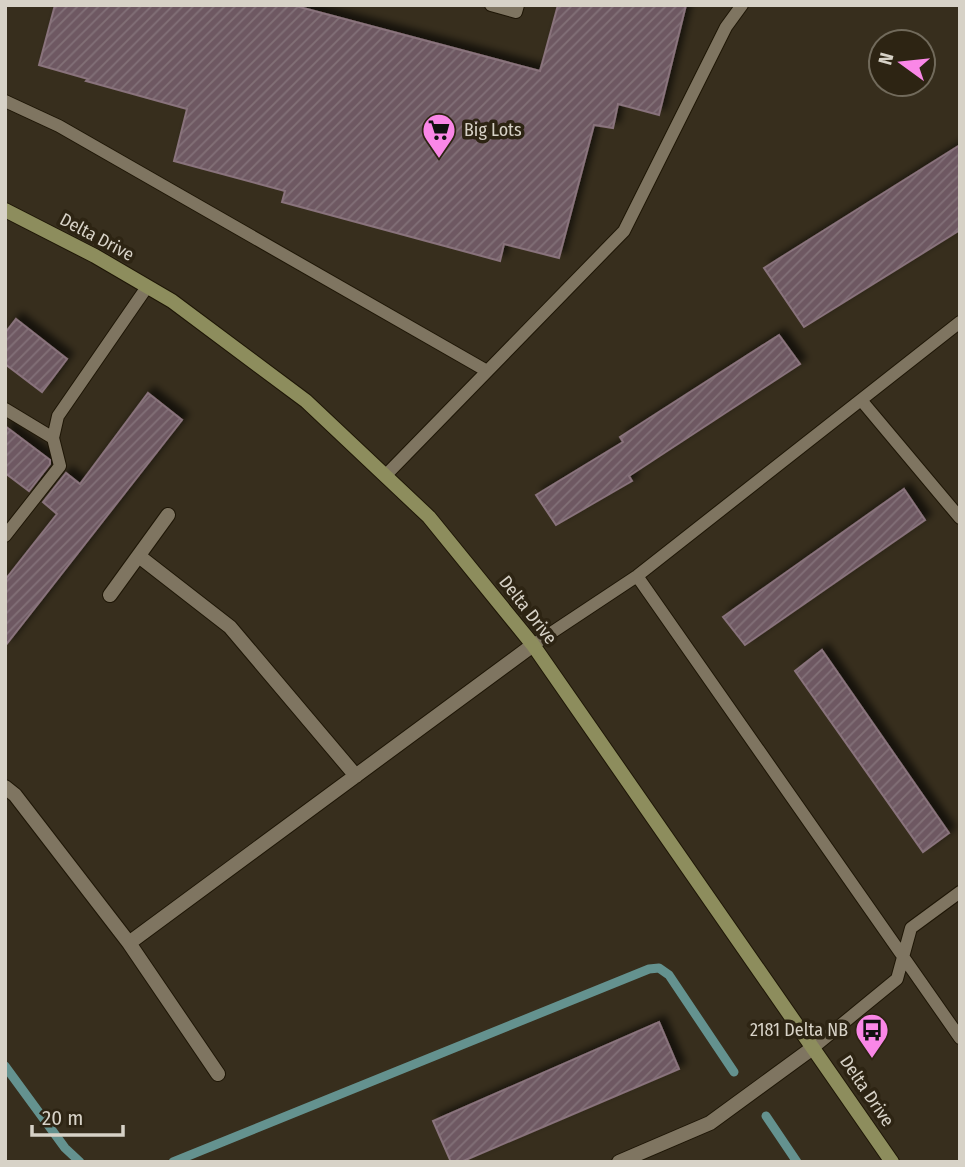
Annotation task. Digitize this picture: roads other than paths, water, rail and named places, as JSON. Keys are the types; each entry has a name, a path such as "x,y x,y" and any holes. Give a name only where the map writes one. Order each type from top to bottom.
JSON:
{"main road":[{"name":"Delta Drive","path":"5,210 95,256 172,301 306,401 429,517 533,645 892,1162"}],"street":[{"path":"110,595 168,515"},
{"path":"140,557 230,628 356,776"},
{"path":"129,943 533,645"},
{"path":"5,787 15,795 129,943 218,1074"},
{"path":"619,1162 710,1123 814,1047"}],"lane":[{"path":"491,5 516,12 518,5"},
{"path":"386,476 624,231 726,27 742,5"},
{"path":"5,101 59,126 487,372"},
{"path":"5,536 60,466 53,438 58,416 148,287"},
{"path":"533,645 637,576 960,322"},
{"path":"862,400 960,518"},
{"path":"5,409 53,438"},
{"path":"637,576 960,1038"},
{"path":"814,1047 897,979 911,928 960,892"}],"waterway":[{"path":"173,1162 649,969 659,968 669,975 734,1072"},
{"path":"5,1066 65,1148 80,1162"},
{"path":"766,1116 797,1162"}],"place":[{"name":"Big Lots","path":"439,160"},
{"name":"2181 Delta NB","path":"872,1060"}]}
